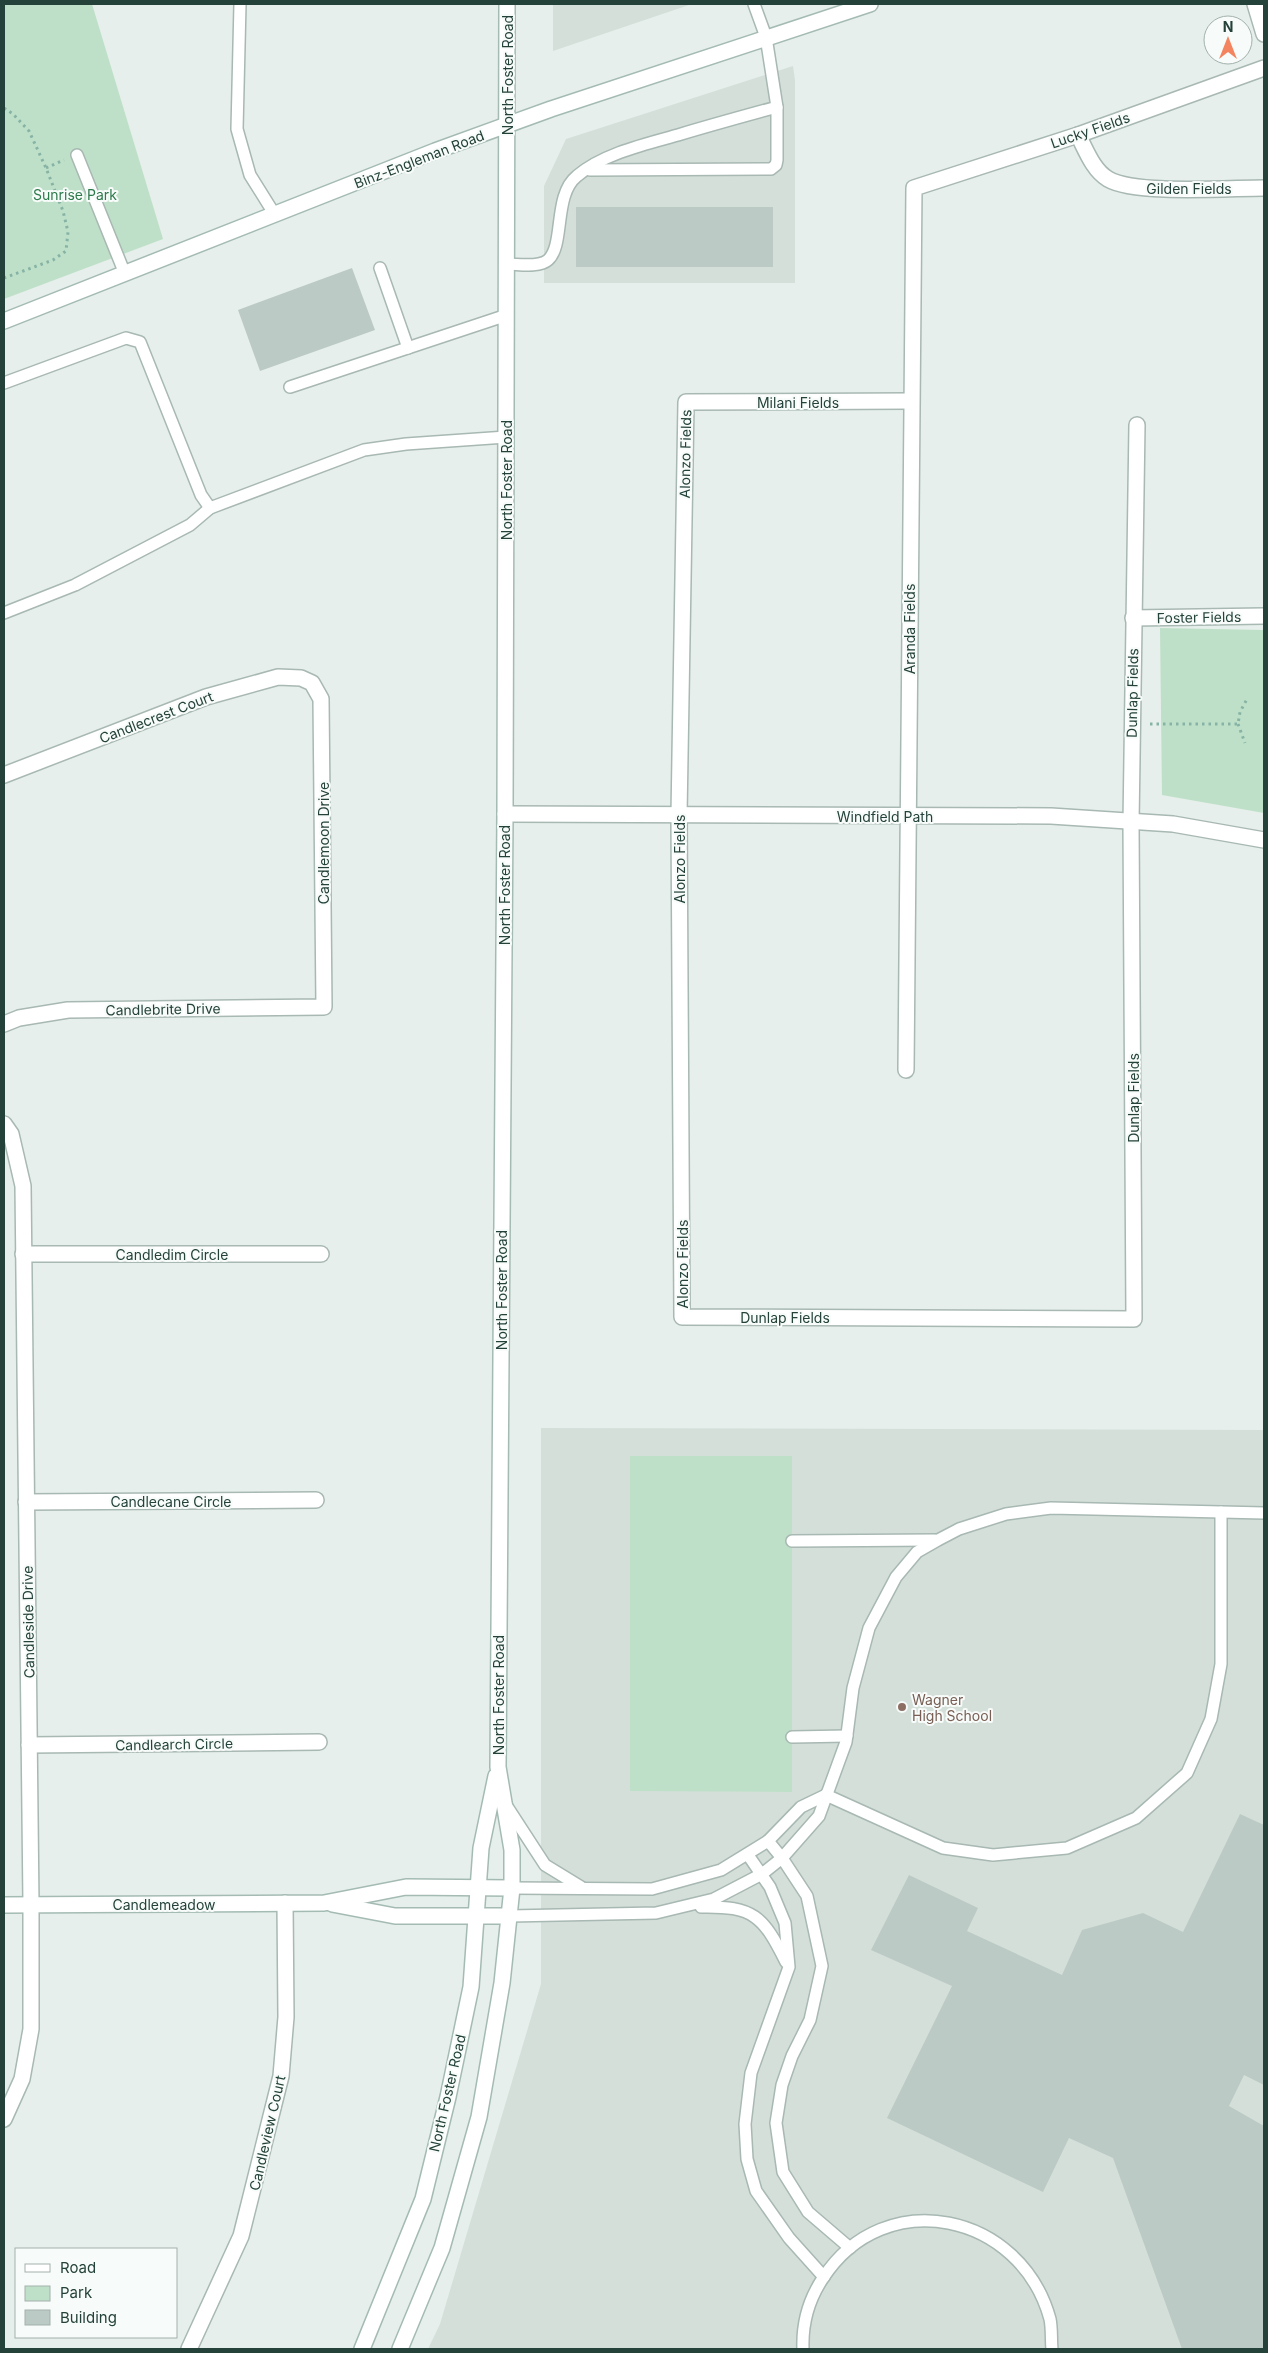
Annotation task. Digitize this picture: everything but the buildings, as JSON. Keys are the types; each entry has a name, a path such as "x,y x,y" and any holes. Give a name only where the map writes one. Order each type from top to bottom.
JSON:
{"street":[{"name":"North Foster Road","path":"400,2349 442,2248 479,2117 502,1983 512,1888 512,1850 498,1767 505,814 507,4"},
{"name":"Binz-Engleman Road","path":"4,321 435,151 766,37 870,4"},
{"path":"1255,4 1264,34"},
{"name":"Lucky Fields","path":"914,188 1078,135 1264,68"},
{"name":"Gilden Fields","path":"1078,135 1091,162 1108,179 1138,188 1264,188"},
{"name":"Aranda Fields","path":"906,1070 910,401 914,188"},
{"name":"Milani Fields","path":"686,402 910,401"},
{"name":"Alonzo Fields","path":"682,1317 679,815 686,402"},
{"name":"Dunlap Fields","path":"682,1317 1134,1319 1131,823 1136,425"},
{"name":"Foster Fields","path":"1133,618 1264,616"},
{"name":"Candlecrest Court","path":"4,775 206,697 278,677 301,678 312,683"},
{"name":"Candlemoon Drive","path":"312,683 321,699 323,711 324,1006"},
{"name":"Windfield Path","path":"505,814 1051,816 1131,823 1173,824 1264,840"},
{"name":"Candlebrite Drive","path":"4,1024 19,1018 68,1010 324,1006"},
{"name":"Candleside Drive","path":"4,1124 11,1134 22,1186 32,1904 31,2029 22,2080 4,2119"},
{"name":"Candledim Circle","path":"23,1254 321,1254"},
{"name":"Candlecane Circle","path":"26,1502 316,1500"},
{"name":"Candlearch Circle","path":"30,1745 319,1742"},
{"name":"North Foster Road","path":"362,2349 422,2199 448,2097 471,1987 481,1848 498,1767"},
{"name":"Candlemeadow","path":"324,1903 406,1887 512,1888"},
{"name":"Candleview Court","path":"189,2349 240,2236 282,2076 286,2017 285,1903"},
{"name":"Candlemeadow","path":"4,1905 324,1903 395,1916 510,1916"}],"lane":[{"path":"240,4 237,129 250,175 275,215"},
{"path":"586,170 771,169 776,165 777,107 766,37 754,4"},
{"path":"507,264 537,264 547,260 555,249 562,201 575,176 624,150 777,107"},
{"path":"77,155 125,274"},
{"path":"380,268 408,348"},
{"path":"290,387 507,315"},
{"path":"4,383 126,338 140,342 201,495 210,508"},
{"path":"4,613 75,585 190,525 210,508 364,450 416,443 506,438"},
{"path":"510,1916 656,1913 714,1899 762,1874 782,1858 819,1816 847,1736 853,1688 869,1628 896,1577 917,1552 938,1540 959,1529 1006,1514 1051,1508 1264,1513"},
{"path":"826,1795 943,1848 994,1855 1067,1848 1136,1818 1187,1773 1211,1719 1221,1664 1221,1512"},
{"path":"792,1541 938,1540"},
{"path":"792,1737 847,1736"},
{"path":"512,1888 652,1889 721,1870 748,1855 768,1840 801,1807 826,1795"},
{"path":"504,1801 545,1865 583,1888"},
{"path":"768,1840 807,1896 822,1966 810,2020 792,2056 782,2085 776,2123 783,2172 808,2212 850,2248"},
{"path":"748,1855 770,1887 785,1923 789,1967 751,2073 745,2124 747,2159 756,2191 789,2238 824,2276"},
{"path":"677,1908 722,1907 750,1912 770,1930 789,1967"},
{"path":"803,2349 802,2331 813,2293 834,2261 865,2236 902,2222 941,2221 979,2231 1012,2253 1036,2284 1050,2320 1052,2349"}],"path":[{"path":"4,108 30,131 64,211 68,232 66,251 53,260 4,278"},
{"path":"1245,743 1238,724 1240,712 1247,699"},
{"path":"1132,724 1238,724"}],"shaded area":[{"path":"553,4 692,4 553,51"},
{"path":"793,66 795,80 795,283 544,283 544,186 566,139"},
{"name":"Wagner High School","path":"541,1428 1264,1430 1264,2349 428,2349 440,2324 541,1984"}],"green space":[{"name":"Sunrise Park","path":"4,4 92,4 163,239 4,299"},
{"path":"1160,628 1264,630 1264,813 1162,795"},
{"path":"630,1456 792,1456 792,1792 630,1791"}],"place":[{"name":"Wagner High School","path":"902,1707"}]}
